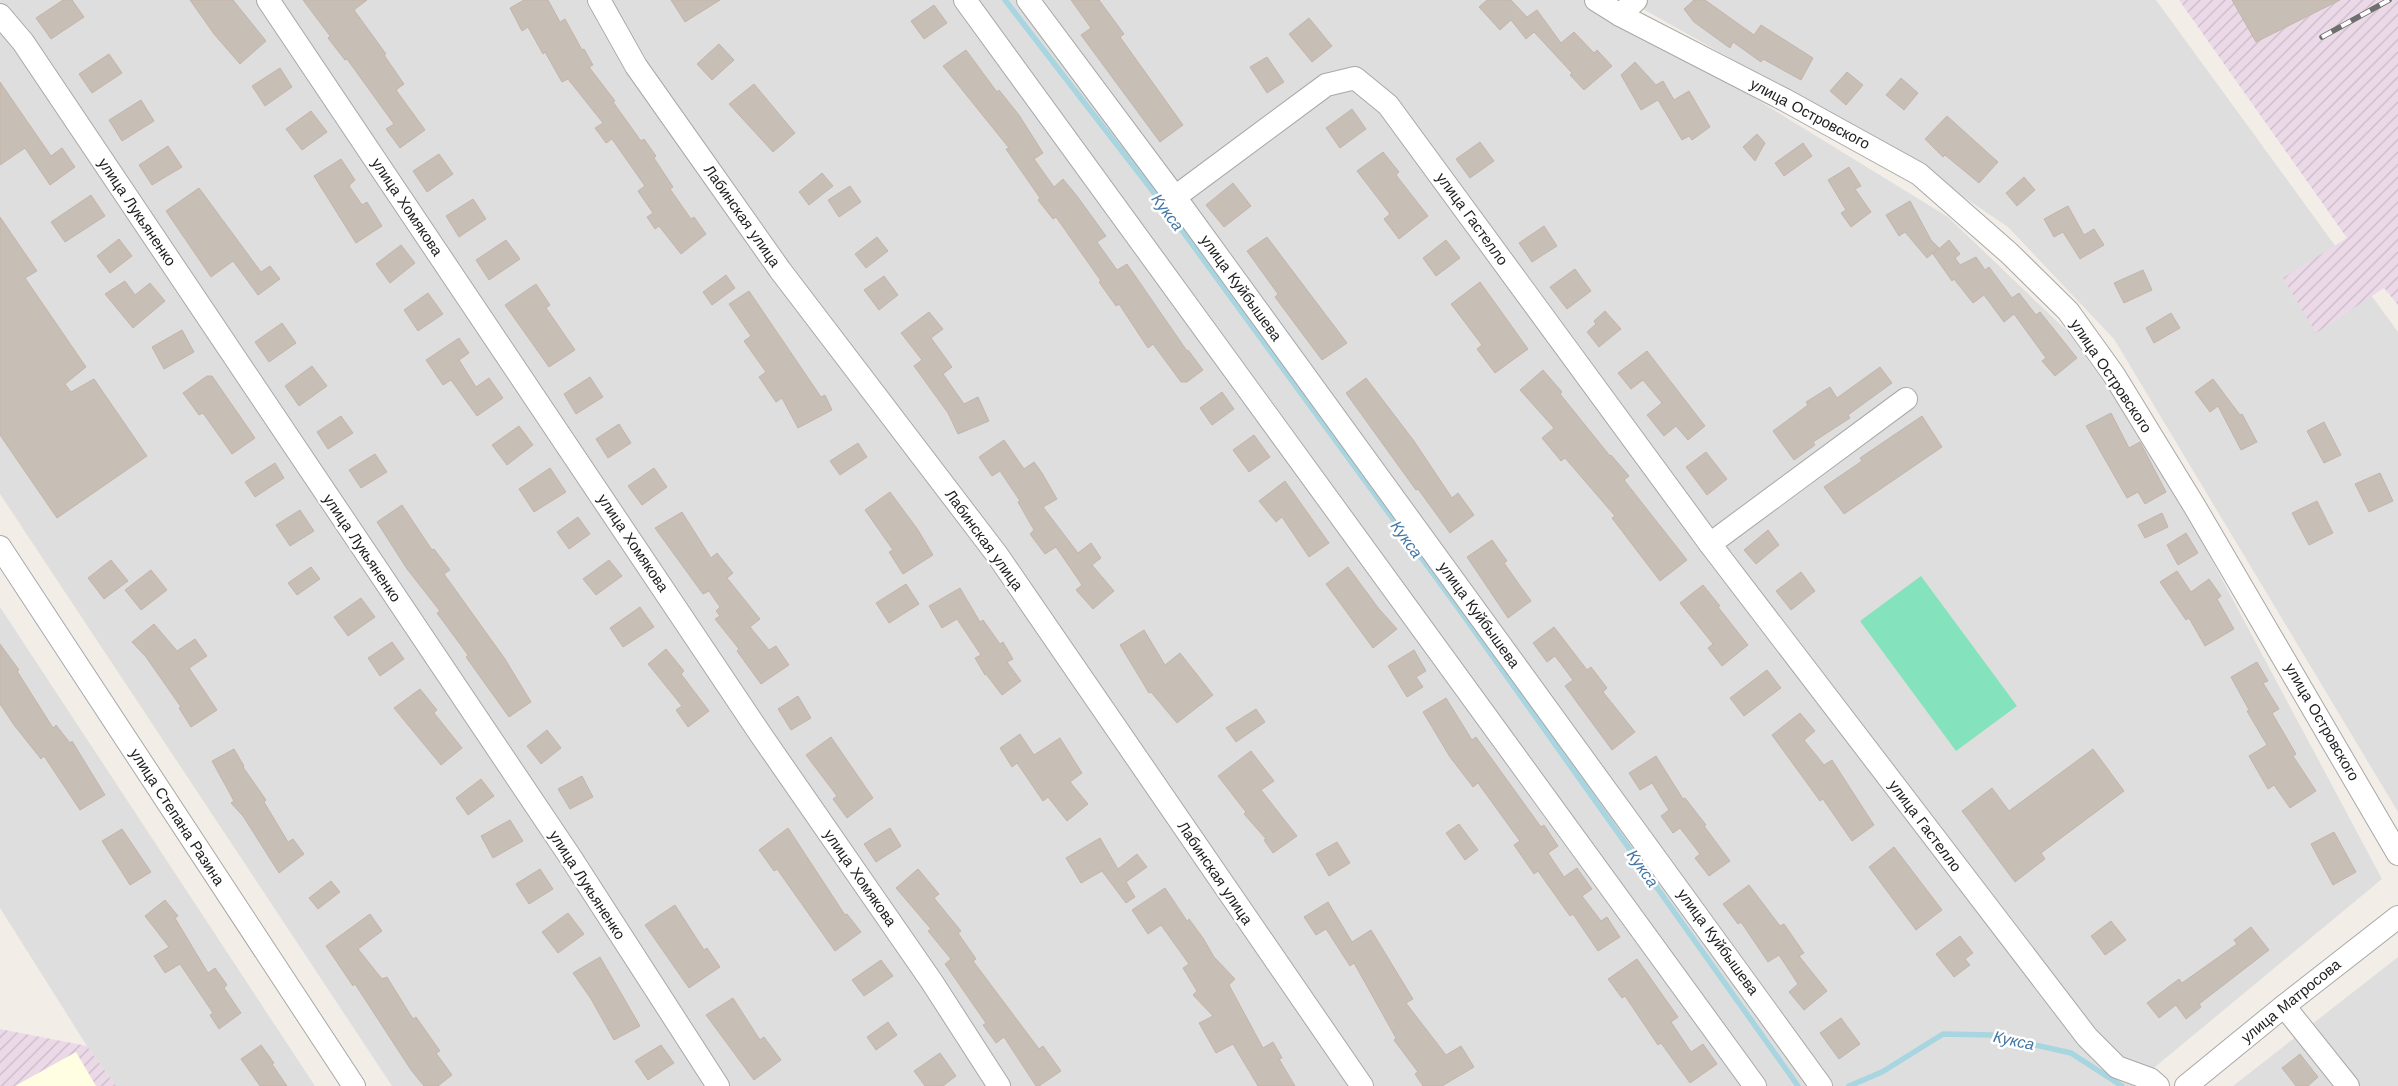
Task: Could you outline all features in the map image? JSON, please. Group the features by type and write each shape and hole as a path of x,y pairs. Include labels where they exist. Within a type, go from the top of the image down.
{"street":[{"name":"улица Хомякова","path":"268,0 761,735 932,982 998,1086"},
{"name":"Лабинская улица","path":"599,0 642,74 780,270 998,556 1362,1086"},
{"path":"966,0 1755,1086"},
{"name":"улица Куйбышева","path":"1028,0 1175,197 1821,1086"},
{"name":"улица Островского","path":"1596,0 1628,7 1785,100 1919,174 2009,253 2068,311 2114,375 2268,629 2398,854"},
{"name":"улица Лукьяненко","path":"0,15 23,42 565,850 718,1086"},
{"name":"улица Гастелло","path":"1175,197 1326,85 1355,78 1388,105 1710,544 2086,1037 2117,1067 2150,1079 2158,1086"},
{"path":"1710,544 1906,399"},
{"name":"улица Степана Разина","path":"0,547 354,1086"},
{"name":"улица Матросова","path":"2186,1086 2398,917"},
{"path":"2284,1006 2348,1086"}],"shaded area":[{"path":"0,0 1595,0 1948,217 2067,331 2153,450 2382,879 2132,1086 392,1086 0,494"},
{"path":"1627,0 2156,0 2398,332 2398,812 2114,339 2008,227 1897,152"},
{"path":"2179,0 2398,0 2398,305 2384,288 2316,333 2283,278 2347,238"},
{"path":"0,607 315,1086 116,1086 87,1046 0,908"},
{"path":"2398,957 2398,1086 2233,1086"},
{"path":"0,1029 87,1046 116,1086 0,1086"},
{"path":"76,1052 96,1086 15,1086"}],"green space":[{"path":"1921,576 2017,706 1956,751 1860,621"}],"building":[{"path":"63,0 72,0 84,17 51,39 36,18"},
{"path":"190,0 233,0 266,41 240,64 214,34"},
{"path":"303,0 367,0 354,10 386,54 384,55 404,84 396,90 425,130 400,148 386,129 394,124 347,59 345,60 328,38 330,36"},
{"path":"524,0 548,0 560,22 565,19 582,50 584,49 593,65 589,67 615,101 613,102 641,141 644,139 656,156 654,158 673,187 670,189 691,219 694,217 706,234 681,254 659,226 655,229 647,217 653,213 638,191 645,186 612,139 606,143 595,128 603,123 568,79 562,82 528,27 522,31 510,8"},
{"path":"671,0 720,0 685,22"},
{"path":"1071,0 1099,0 1124,34 1120,37 1183,125 1160,142 1081,35 1091,28"},
{"path":"1487,0 1511,0 1527,17 1537,10 1561,43 1574,32 1594,53 1597,50 1612,66 1584,90 1570,75 1572,73 1534,32 1526,39 1511,20 1500,30 1479,7"},
{"path":"1694,0 1705,0 1754,35 1761,25 1813,58 1801,80 1763,59 1761,62 1733,42 1730,48 1694,22 1684,9"},
{"path":"2232,0 2340,0 2256,42"},
{"path":"934,5 947,23 924,39 911,21"},
{"path":"1309,18 1332,46 1312,62 1289,34"},
{"path":"719,44 734,60 712,80 697,64"},
{"path":"966,50 997,92 999,90 1019,115 1043,153 1034,159 1054,187 1063,179 1077,196 1106,236 1097,242 1117,270 1127,264 1187,351 1203,370 1187,382 1181,382 1153,344 1148,348 1119,304 1116,306 1099,282 1101,281 1056,217 1053,219 1038,200 1040,198 1006,149 1009,148 943,66"},
{"path":"109,54 122,73 92,93 79,74"},
{"path":"1267,57 1284,82 1267,93 1250,67"},
{"path":"1635,62 1656,85 1663,81 1674,100 1689,91 1710,127 1692,140 1689,136 1682,140 1658,100 1641,110 1621,75"},
{"path":"280,68 292,87 265,106 252,86"},
{"path":"1847,72 1863,85 1846,105 1830,91"},
{"path":"1901,78 1918,93 1904,110 1886,95"},
{"path":"0,82 51,156 62,148 75,167 50,185 25,148 0,165"},
{"path":"754,84 795,133 773,152 729,104"},
{"path":"141,100 154,121 122,141 109,120"},
{"path":"1352,109 1366,129 1340,148 1326,128"},
{"path":"311,111 327,132 302,150 286,129"},
{"path":"1947,116 1998,162 1979,183 1945,155 1943,157 1925,139"},
{"path":"1757,134 1765,143 1755,161 1743,147"},
{"path":"1480,142 1494,161 1470,178 1456,159"},
{"path":"1803,143 1812,156 1784,176 1775,163"},
{"path":"168,146 182,167 152,185 139,165"},
{"path":"1383,152 1399,172 1396,175 1428,216 1399,239 1384,219 1390,214 1357,171"},
{"path":"439,154 453,174 427,192 413,171"},
{"path":"341,159 355,180 349,186 362,205 367,202 382,226 356,243 314,176"},
{"path":"1849,167 1861,186 1855,189 1871,212 1851,227 1841,213 1846,210 1828,180"},
{"path":"822,173 833,186 809,205 799,192"},
{"path":"2024,177 2035,190 2017,206 2006,193"},
{"path":"1233,183 1251,206 1224,227 1206,205"},
{"path":"850,186 861,202 839,217 828,200"},
{"path":"199,188 261,272 270,266 280,279 258,295 233,261 211,277 166,211"},
{"path":"91,195 105,216 65,242 51,222"},
{"path":"473,199 486,219 459,237 446,216"},
{"path":"1910,201 1931,240 1939,248 1927,258 1905,232 1899,236 1886,215"},
{"path":"2068,206 2084,235 2094,229 2104,245 2080,259 2063,232 2054,237 2044,219"},
{"path":"0,217 37,271 25,278 86,367 65,384 71,392 94,379 147,456 57,518 0,435"},
{"path":"1544,226 1557,246 1532,262 1519,243"},
{"path":"877,237 888,251 866,268 855,254"},
{"path":"1267,237 1347,343 1322,360 1275,297 1278,294 1247,251"},
{"path":"119,239 132,256 110,273 97,256"},
{"path":"506,240 520,259 489,280 476,260"},
{"path":"1446,240 1460,258 1436,276 1423,258"},
{"path":"1949,240 1960,254 1955,258 1960,265 1976,257 1985,270 1989,267 2012,298 2019,293 2036,315 2040,312 2077,358 2055,376 2042,361 2046,358 2014,314 2004,322 1984,295 1973,303 1954,279 1952,281 1933,254"},
{"path":"401,245 415,263 390,283 376,264"},
{"path":"1575,269 1591,291 1567,309 1550,287"},
{"path":"2143,270 2152,290 2124,303 2114,283"},
{"path":"726,275 735,288 712,305 703,292"},
{"path":"884,276 898,295 879,310 864,290"},
{"path":"125,281 135,295 150,283 165,301 133,328 105,294"},
{"path":"1480,282 1528,349 1495,373 1477,349 1482,345 1451,304"},
{"path":"536,284 550,305 546,308 575,350 549,367 505,305"},
{"path":"749,291 821,397 825,395 832,410 798,428 782,398 776,402 759,377 766,372 744,341 751,336 729,304"},
{"path":"428,293 443,314 418,331 404,310"},
{"path":"1605,311 1621,329 1599,347 1587,332 1596,324 1594,321"},
{"path":"929,312 943,329 931,338 952,367 943,374 964,404 978,397 989,421 958,434 948,413 914,366 922,360 901,333"},
{"path":"2171,313 2180,328 2154,343 2146,328"},
{"path":"282,323 296,343 269,362 255,342"},
{"path":"182,330 194,352 164,369 152,347"},
{"path":"459,338 469,353 459,360 476,387 489,378 503,398 477,416 451,380 443,385 426,360"},
{"path":"1647,351 1705,426 1688,440 1676,426 1664,436 1647,415 1662,403 1643,380 1631,389 1618,373"},
{"path":"312,366 327,386 299,406 285,386"},
{"path":"1880,367 1892,383 1848,415 1850,418 1813,442 1815,445 1794,460 1773,431 1808,405 1806,402 1830,387 1837,398"},
{"path":"1543,370 1610,456 1629,476 1624,480 1687,560 1660,581 1612,518 1615,516 1565,458 1561,461 1542,438 1554,428 1520,390"},
{"path":"207,376 212,376 255,438 232,454 203,413 199,415 183,393"},
{"path":"590,377 603,397 576,414 564,394"},
{"path":"1366,378 1414,441 1452,498 1458,493 1474,515 1450,533 1418,489 1416,490 1346,393"},
{"path":"2213,379 2240,415 2242,414 2257,442 2241,450 2218,406 2210,412 2195,392"},
{"path":"1222,392 1234,409 1212,425 1200,408"},
{"path":"2111,413 2129,448 2140,442 2166,492 2145,504 2138,492 2127,498 2086,426"},
{"path":"341,416 353,433 328,449 317,432"},
{"path":"1922,416 1942,447 1844,514 1824,487 1862,461 1860,458"},
{"path":"2324,422 2341,455 2324,463 2307,431"},
{"path":"619,424 631,443 608,458 596,439"},
{"path":"519,426 533,445 507,465 492,445"},
{"path":"1254,435 1270,457 1249,472 1233,450"},
{"path":"1004,440 1024,469 1034,462 1042,473 1057,499 1043,507 1078,553 1091,543 1101,558 1092,565 1114,591 1093,609 1076,590 1082,585 1056,547 1045,554 1030,534 1034,530 1018,502 1020,501 1000,471 992,476 979,457"},
{"path":"858,443 867,457 840,475 830,461"},
{"path":"1706,452 1727,479 1707,495 1686,467"},
{"path":"375,454 387,472 361,488 349,470"},
{"path":"275,463 284,478 255,497 245,482"},
{"path":"550,468 566,492 534,512 519,489"},
{"path":"654,468 667,487 642,505 628,486"},
{"path":"2380,473 2393,501 2369,512 2355,484"},
{"path":"1285,481 1329,543 1309,557 1282,517 1276,522 1259,501"},
{"path":"890,492 918,530 933,555 903,574 889,552 893,550 865,510"},
{"path":"2317,501 2333,533 2309,545 2292,513"},
{"path":"402,505 432,550 434,549 450,570 444,574 505,659 531,702 509,717 466,657 468,655 437,613 440,611 407,569 377,522"},
{"path":"300,510 314,531 290,546 276,525"},
{"path":"682,512 711,558 717,553 733,573 727,578 760,619 750,627 769,650 776,646 789,665 761,684 737,651 739,649 715,619 720,616 716,611 720,607 709,591 703,594 655,528"},
{"path":"2162,513 2168,527 2145,538 2138,525"},
{"path":"578,517 590,534 569,549 557,532"},
{"path":"1768,530 1779,545 1756,564 1744,550"},
{"path":"2186,533 2198,553 2178,565 2167,545"},
{"path":"1492,540 1507,561 1504,563 1531,601 1508,618 1467,557"},
{"path":"111,560 128,581 104,599 88,578"},
{"path":"609,560 622,576 596,595 583,579"},
{"path":"311,567 320,579 297,595 288,583"},
{"path":"1348,567 1379,609 1397,629 1373,648 1326,584"},
{"path":"151,570 167,590 141,610 125,590"},
{"path":"2177,571 2191,592 2209,579 2221,596 2217,599 2234,629 2205,646 2189,618 2186,620 2160,582"},
{"path":"1801,572 1815,591 1791,610 1776,591"},
{"path":"906,584 919,604 889,623 876,603"},
{"path":"1703,585 1748,645 1722,666 1708,648 1713,644 1680,603"},
{"path":"960,588 980,622 983,620 1000,644 1003,642 1013,659 1007,662 1021,681 1002,695 985,675 975,658 981,655 957,619 942,628 929,606"},
{"path":"361,598 375,617 348,636 334,617"},
{"path":"640,607 654,627 623,647 610,628"},
{"path":"154,624 177,651 195,639 207,656 189,668 217,710 191,727 179,708 181,707 146,657 132,642"},
{"path":"1554,627 1587,670 1591,667 1607,688 1603,692 1635,732 1612,750 1565,686 1573,680 1555,656 1547,662 1533,643"},
{"path":"1144,630 1165,665 1180,653 1213,695 1177,723 1151,692 1149,693 1120,645"},
{"path":"392,642 404,659 380,676 368,658"},
{"path":"0,644 19,670 17,671 53,728 56,725 70,743 72,741 105,795 80,810 44,756 41,759 0,704"},
{"path":"666,649 684,671 681,674 709,711 688,727 676,710 682,706 648,664"},
{"path":"1414,650 1426,671 1416,677 1423,687 1407,697 1388,666"},
{"path":"2257,662 2268,681 2263,683 2279,709 2272,713 2296,754 2293,756 2316,791 2290,808 2274,785 2268,789 2249,756 2267,745 2247,711 2249,710 2231,677"},
{"path":"1767,670 1781,688 1744,716 1730,698"},
{"path":"420,689 437,710 434,713 462,748 441,765 394,708"},
{"path":"798,696 811,718 791,730 778,709"},
{"path":"1446,698 1472,740 1476,737 1541,827 1544,825 1558,846 1548,853 1564,877 1577,868 1592,889 1582,896 1601,921 1607,917 1620,937 1598,951 1573,914 1570,916 1538,871 1534,874 1514,845 1520,841 1478,783 1473,787 1450,757 1423,712"},
{"path":"1256,709 1265,722 1236,742 1226,728"},
{"path":"1800,713 1815,731 1804,740 1824,765 1832,760 1874,825 1852,841 1823,799 1820,801 1772,735"},
{"path":"547,730 561,748 541,764 527,746"},
{"path":"1020,734 1034,755 1060,738 1082,773 1070,782 1088,804 1067,821 1048,797 1043,801 1017,763 1012,767 1000,748"},
{"path":"831,737 873,798 847,818 833,799 837,796 806,755"},
{"path":"234,749 243,767 266,800 264,802 288,842 293,839 304,854 279,873 243,816 231,803 234,801 212,761"},
{"path":"2093,749 2124,791 2041,853 2045,859 2015,882 1962,811 1992,788 2009,811"},
{"path":"1251,751 1274,781 1261,790 1297,836 1273,853 1264,840 1266,839 1244,814 1246,812 1218,776"},
{"path":"1656,756 1683,799 1685,798 1706,825 1704,826 1730,861 1709,876 1695,858 1700,854 1680,828 1673,833 1661,816 1669,810 1652,783 1640,790 1629,773"},
{"path":"582,776 593,797 570,809 558,789"},
{"path":"481,779 494,796 468,815 456,798"},
{"path":"510,820 523,841 493,858 481,836"},
{"path":"1459,824 1478,850 1465,860 1446,833"},
{"path":"788,828 845,915 847,914 861,932 835,951 777,869 774,871 759,850"},
{"path":"890,828 901,846 876,862 864,844"},
{"path":"122,829 151,872 130,885 102,841"},
{"path":"2334,832 2356,872 2333,885 2311,844"},
{"path":"1100,838 1118,869 1137,854 1147,867 1126,882 1135,897 1126,903 1102,871 1081,883 1066,858"},
{"path":"1337,842 1350,863 1329,876 1316,854"},
{"path":"1894,847 1942,910 1916,930 1869,867"},
{"path":"540,869 553,889 529,904 516,884"},
{"path":"918,869 939,894 934,898 961,931 958,933 976,959 973,961 1039,1049 1043,1046 1061,1071 1039,1086 1036,1086 1004,1037 996,1043 983,1025 986,1023 945,964 951,959 928,931 931,929 896,888"},
{"path":"331,881 340,892 318,909 309,898"},
{"path":"1749,885 1780,926 1784,924 1804,953 1799,956 1827,991 1804,1010 1789,992 1798,984 1779,955 1768,962 1741,922 1738,924 1723,904"},
{"path":"1165,888 1187,921 1189,919 1203,938 1214,957 1235,979 1229,985 1263,1048 1273,1042 1282,1058 1279,1059 1295,1086 1258,1086 1233,1044 1216,1053 1199,1023 1213,1016 1193,995 1197,991 1183,968 1189,964 1161,925 1148,934 1132,910"},
{"path":"165,900 178,916 175,918 208,973 215,968 227,985 224,988 241,1013 219,1029 210,1015 213,1013 180,964 165,973 154,956 169,947 145,916"},
{"path":"1328,902 1352,942 1371,930 1413,999 1406,1003 1446,1055 1461,1046 1474,1067 1442,1086 1423,1086 1415,1074 1418,1072 1394,1040 1396,1038 1354,963 1350,966 1326,929 1316,935 1304,917"},
{"path":"675,905 704,950 707,948 720,967 689,988 645,925"},
{"path":"568,913 584,934 558,953 542,932"},
{"path":"370,914 382,931 358,949 382,979 387,977 413,1019 416,1017 440,1051 436,1053 452,1075 438,1086 424,1086 411,1070 355,984 353,986 326,946"},
{"path":"2111,921 2126,940 2105,955 2091,936"},
{"path":"2251,927 2269,950 2199,1004 2201,1007 2186,1019 2176,1005 2159,1018 2147,1003 2179,979 2182,983 2237,944 2234,940"},
{"path":"1960,936 1973,953 1965,959 1970,965 1954,977 1936,954"},
{"path":"600,957 640,1026 614,1040 591,999 573,973"},
{"path":"1637,959 1678,1017 1671,1022 1691,1052 1703,1044 1717,1064 1690,1083 1661,1043 1658,1045 1625,996 1622,998 1608,979"},
{"path":"881,960 893,976 864,996 852,980"},
{"path":"733,998 760,1040 764,1037 781,1060 754,1080 706,1015"},
{"path":"1841,1018 1860,1044 1839,1059 1820,1033"},
{"path":"888,1022 897,1035 876,1050 867,1037"},
{"path":"261,1045 287,1086 260,1086 241,1059"},
{"path":"661,1045 674,1063 648,1080 635,1061"},
{"path":"940,1053 956,1076 943,1086 925,1086 914,1071"},
{"path":"2300,1054 2318,1077 2308,1086 2296,1086 2282,1068"}],"waterway":[{"name":"Кукса","path":"1005,0 1162,203 1461,612 1798,1086"},
{"name":"Кукса","path":"1849,1086 1882,1072 1943,1034 1991,1035 2071,1053 2122,1086"}],"railway":[{"path":"2322,37 2389,0"}]}
